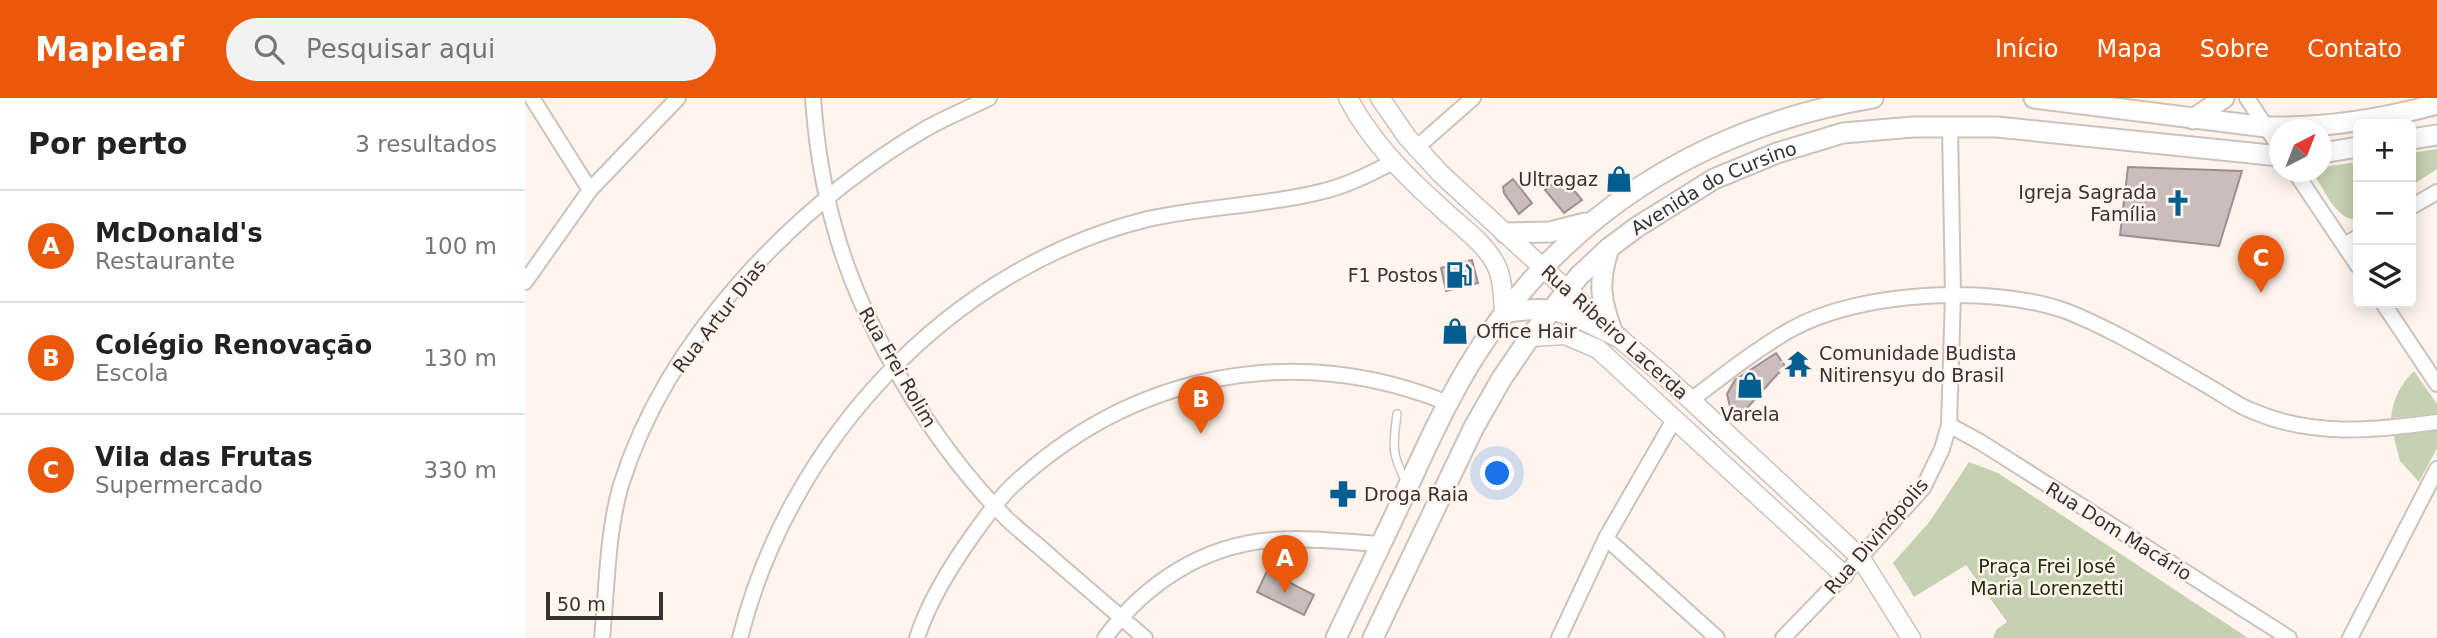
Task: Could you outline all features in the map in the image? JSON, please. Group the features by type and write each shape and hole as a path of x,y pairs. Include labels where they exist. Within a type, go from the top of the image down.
{"main road":[{"name":"Avenida do Cursino","path":"1336,638 1448,403 1504,313 1542,266 1590,222 1618,201 1703,149 1771,122 1824,106 1873,98"},
{"path":"2034,98 2266,127 2357,123 2437,104"},
{"path":"2193,119 2224,98"},
{"name":"Avenida do Cursino","path":"1373,638 1474,428 1502,378 1530,337 1579,276 1609,248 1637,227 1714,179 1777,153 1843,133 1913,127 1997,127 2269,155"},
{"path":"2416,138 2437,135"},
{"path":"2332,151 2353,148"},
{"path":"1505,233 1550,232 1590,222"},
{"path":"1609,248 1600,287 1603,306 1615,334"},
{"path":"1504,313 1522,309 1552,309 1615,334"}],"street":[{"path":"533,98 590,190"},
{"path":"525,282 590,190 678,98"},
{"name":"Rua Frei Rolim","path":"813,98 815,129 834,228 846,265 863,305 924,418 1009,520 1145,638"},
{"name":"Rua Artur Dias","path":"602,638 614,519 624,476 649,413 702,331 764,256 855,176 928,128 989,98"},
{"path":"1348,98 1371,136 1393,162 1495,262 1501,280 1504,313"},
{"name":"Rua Ribeiro Lacerda","path":"1380,98 1416,148 1441,174 1860,557 1911,638"},
{"path":"1416,148 1472,98"},
{"path":"2247,98 2269,132"},
{"name":"Rua Divinópolis","path":"1783,638 1923,488 1942,449 1948,425 1953,295 1950,127"},
{"path":"740,638 770,552 801,488 850,416 895,365 933,331 984,293 1031,265 1076,245 1146,220 1323,192 1354,182 1393,162"},
{"path":"2302,182 2353,258"},
{"path":"2416,204 2437,192"},
{"path":"2344,245 2353,240"},
{"path":"1691,400 1790,330 1811,320 1835,311 1893,297 1953,295 2016,299 2063,310 2112,332 2250,410 2293,423 2341,431 2437,422"},
{"path":"2386,308 2437,384"},
{"name":"Rua Ribeiro Lacerda","path":"1530,337 1565,335 1598,349 1844,575"},
{"path":"917,638 945,578 1010,487 1100,420 1146,399 1223,376 1290,371 1331,373 1416,390 1448,403"},
{"path":"1559,638 1606,538 1675,418"},
{"name":"Rua Dom Macário","path":"1948,425 1982,443 2289,638"},
{"path":"2350,638 2437,469"},
{"path":"1606,538 1717,638"},
{"path":"1105,638 1144,594 1172,574 1197,560 1237,545 1272,540 1381,544"}],"lane":[{"path":"1397,414 1392,446 1408,486"}],"green space":[{"path":"2437,149 2437,169 2416,183 2416,182 2416,152"},
{"path":"2353,163 2353,219 2338,211 2319,182 2332,182 2332,166"},
{"path":"2414,371 2437,404 2437,414 2391,418 2398,393"},
{"path":"2437,427 2437,448 2419,482 2400,461 2393,433"},
{"name":"Praça Frei José Maria Lorenzetti","path":"1969,462 1998,473 2248,638 1993,638 1996,630 2007,622 1966,565 1914,597 1893,563 1930,521"}],"building":[{"name":"Igreja Sagrada Família","path":"2128,167 2242,171 2219,246 2120,235"},
{"path":"1562,176 1582,200 1564,213 1545,190"},
{"path":"1513,179 1532,203 1519,214 1504,193 1503,187"},
{"name":"F1 Postos","path":"1472,260 1478,283 1446,291 1441,268"},
{"name":"Varela","path":"1776,353 1785,366 1738,418 1731,411 1727,394 1735,380"},
{"path":"1267,571 1314,595 1304,615 1257,592"}],"place":[{"name":"Ultragaz","path":"1619,179"},
{"name":"Igreja Sagrada Família","path":"2178,203"},
{"name":"F1 Postos","path":"1459,275"},
{"name":"Vila das Frutas","path":"2261,293"},
{"name":"Office Hair","path":"1455,331"},
{"name":"Comunidade Budista Nitirensyu do Brasil","path":"1798,364"},
{"name":"Varela","path":"1750,385"},
{"name":"Colégio Renovação","path":"1201,434"},
{"name":"Droga Raia","path":"1343,494"},
{"name":"McDonald's","path":"1285,593"}]}
